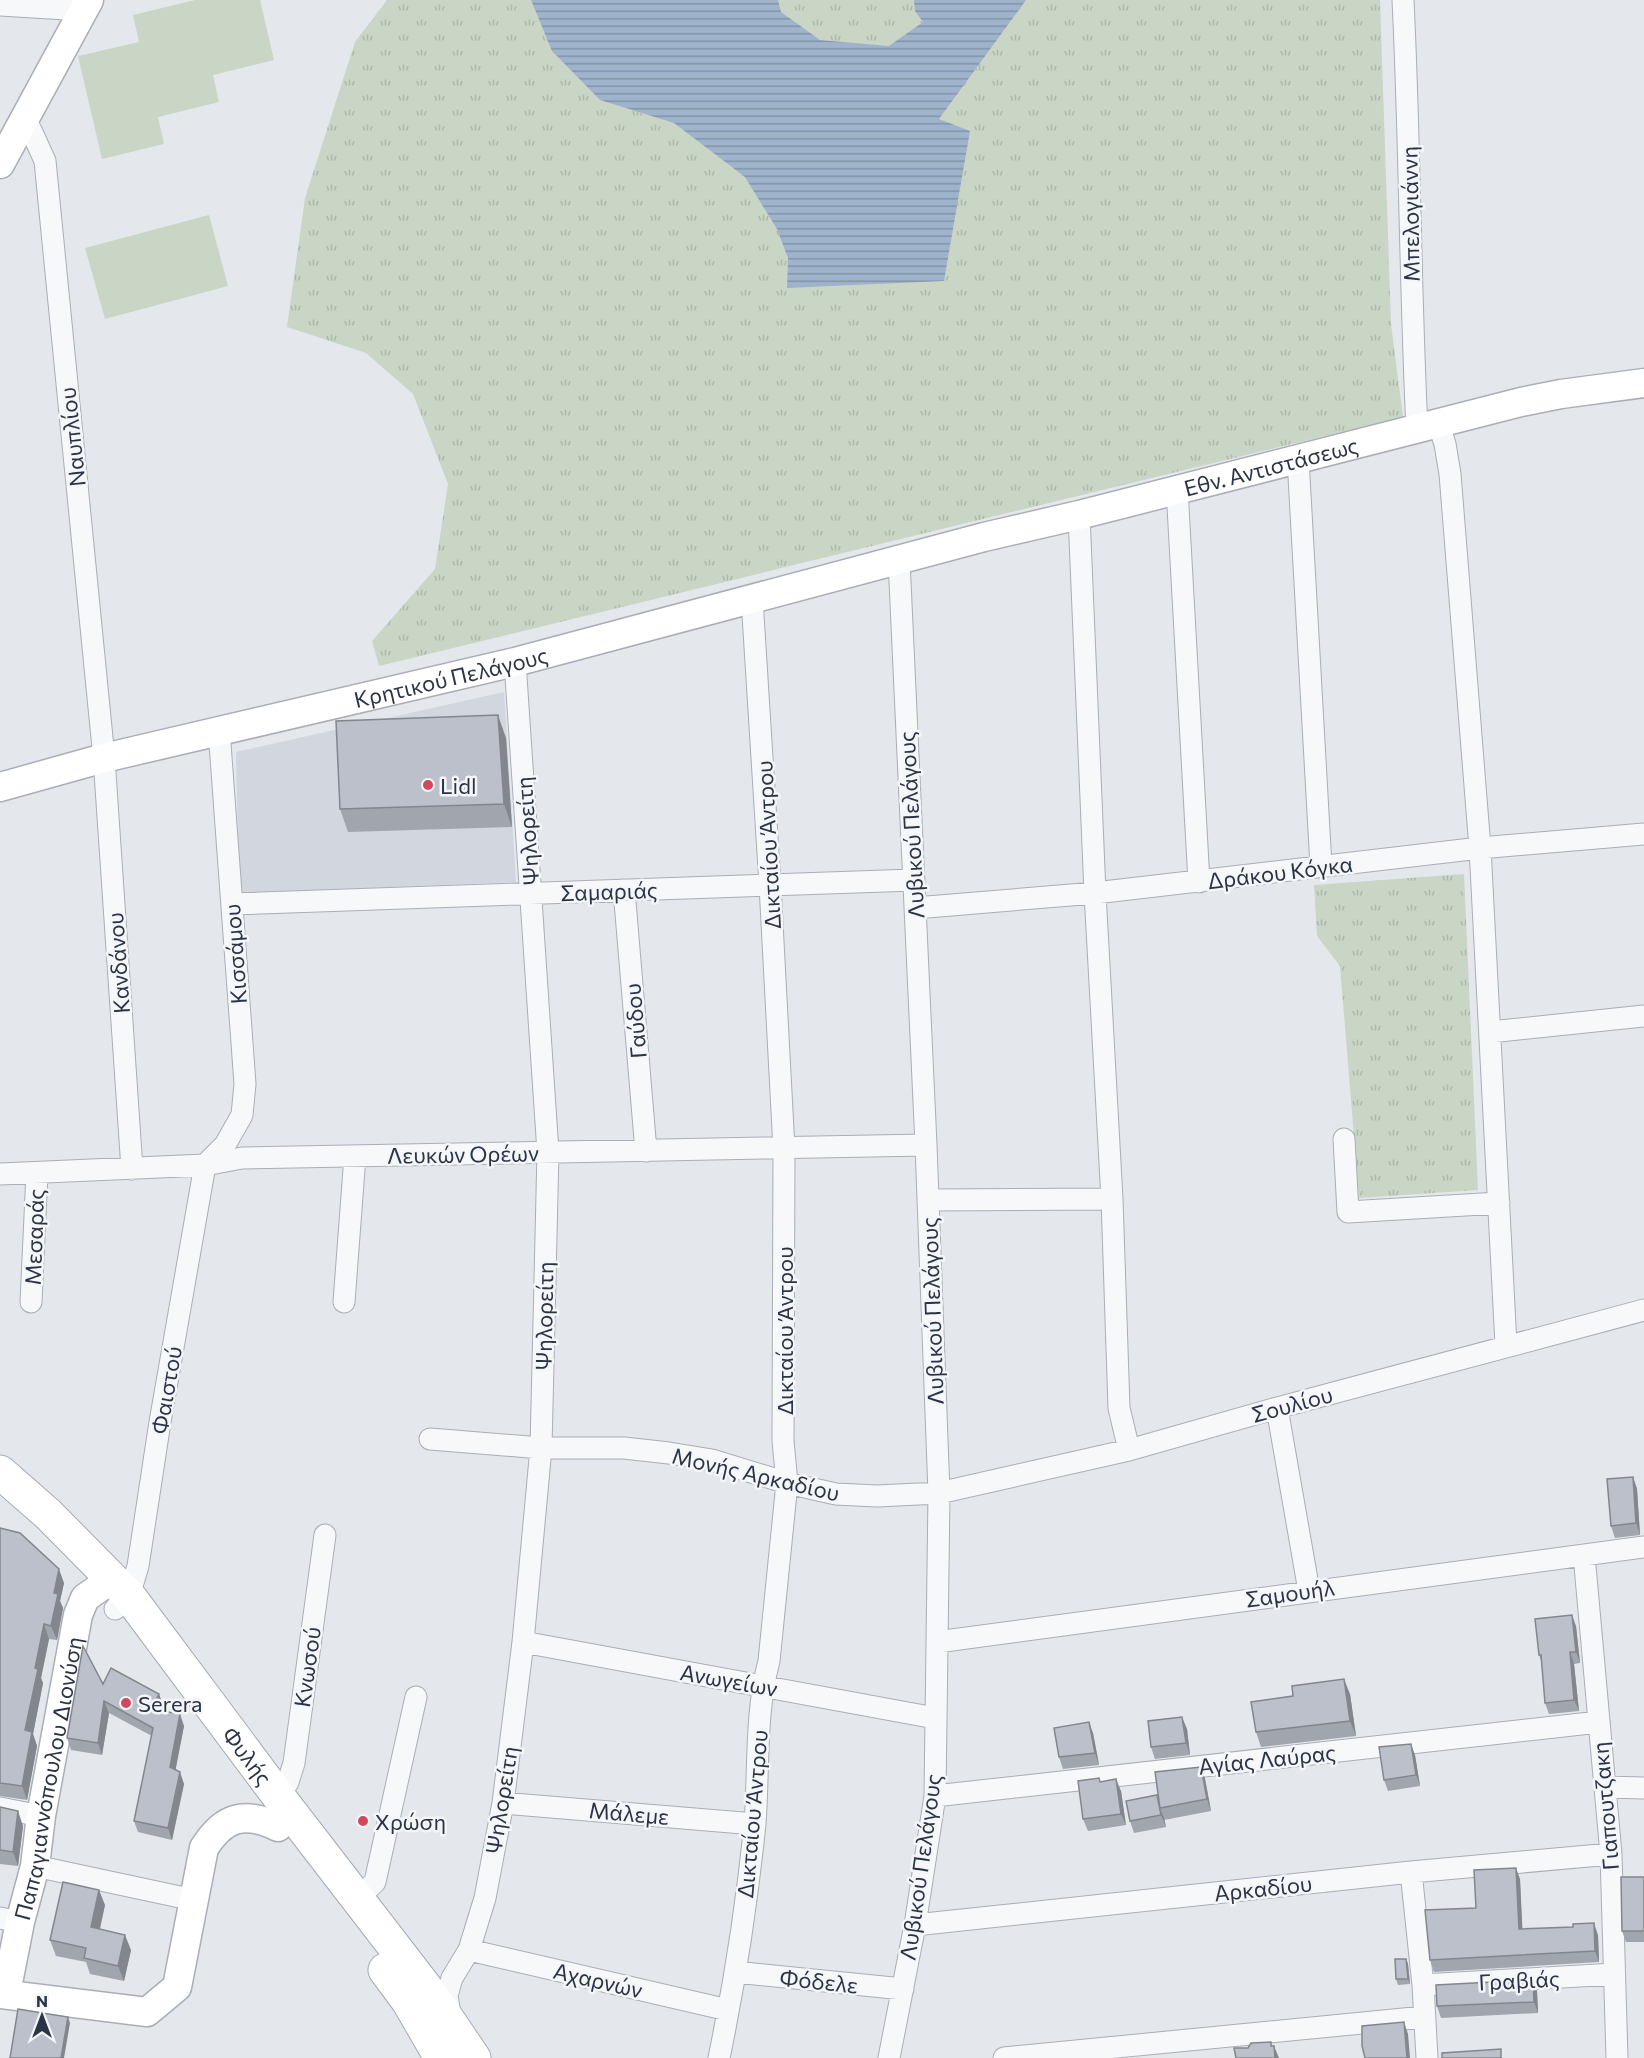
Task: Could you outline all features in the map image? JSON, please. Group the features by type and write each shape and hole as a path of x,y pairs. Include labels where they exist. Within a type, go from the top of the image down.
{"main road":[{"name":"Φυλής","path":"0,1472 49,1515 113,1593 158,1665 279,1812 357,1899 430,1993 457,2049"},
{"name":"Φυλής","path":"0,1489 113,1593"},
{"name":"Φυλής","path":"279,1812 342,1910 408,2001 457,2049"}],"street":[{"name":"Μπελογιάννη","path":"1403,0 1409,138 1411,304 1428,426 1444,444 1450,474 1480,848 1506,1345"},
{"path":"0,5 86,5 0,164"},
{"name":"Ναυπλίου","path":"21,125 31,130 45,161 104,758"},
{"name":"Εθν. Αντιστάσεως","path":"899,560 1521,402 1644,383"},
{"path":"1298,459 1321,866"},
{"path":"1177,489 1199,882"},
{"path":"1079,515 1095,893 1112,1198 1119,1408 1130,1450"},
{"name":"Κρητικού Πελάγους","path":"0,787 104,758 219,730 515,662 899,560"},
{"name":"Λυβικού Πελάγους","path":"889,2058 915,1925 934,1796 939,1493 926,1145 899,560"},
{"name":"Δικταίου Άντρου","path":"719,2058 735,1972 754,1824 762,1685 769,1661 787,1483 783,1441 784,1149 752,599"},
{"name":"Ψηλορείτη","path":"457,2049 447,1996 452,1978 465,1956 485,1898 503,1803 523,1642 541,1449 548,1152 515,662"},
{"name":"Κισσάμου","path":"206,1166 225,1145 242,1114 244,1084 219,730"},
{"name":"Κανδάνου","path":"104,758 132,1169"},
{"name":"Δράκου Κόγκα","path":"915,908 1095,893 1480,848 1644,834"},
{"name":"Σαμαριάς","path":"232,904 914,880"},
{"name":"Γαύδου","path":"624,890 646,1151"},
{"path":"1490,1032 1644,1016"},
{"path":"1344,1139 1348,1212 1499,1203"},
{"name":"Λευκών Ορέων","path":"0,1174 206,1166 242,1158 926,1145"},
{"path":"344,1302 355,1156"},
{"name":"Φαιστού","path":"113,1593 138,1566 162,1411 206,1166"},
{"name":"Μεσαράς","path":"31,1302 37,1173"},
{"path":"928,1200 1112,1198"},
{"name":"Σουλίου","path":"939,1493 1130,1450 1506,1345 1644,1310"},
{"path":"1277,1408 1310,1591"},
{"name":"Μονής Αρκαδίου","path":"429,1439 541,1449 624,1449 680,1455 712,1460 787,1483 836,1494 877,1496 939,1493"},
{"name":"Κνωσού","path":"279,1812 294,1763 325,1535"},
{"name":"Σαμουήλ","path":"937,1642 1644,1547"},
{"name":"Γιαπουτζακη","path":"1584,1555 1611,1854 1617,2058"},
{"name":"Παπαγιαννόπουλου Διονύση","path":"3,1993 10,1920 35,1866 41,1816 78,1615 85,1598 113,1593"},
{"name":"Ανωγείων","path":"523,1642 935,1718"},
{"path":"357,1899 375,1882 416,1697"},
{"name":"Αγίας Λαύρας","path":"934,1796 1599,1722"},
{"path":"1605,1787 1644,1788"},
{"name":"Μάλεμε","path":"503,1803 754,1824"},
{"path":"0,1809 41,1816"},
{"path":"3,1993 147,2012 177,1987 204,1848 217,1830 231,1821 245,1818 261,1819 279,1812"},
{"name":"Αρκαδίου","path":"915,1925 1411,1872 1611,1854"},
{"path":"35,1866 194,1900"},
{"path":"1411,1872 1423,1985 1427,2058"},
{"path":"400,1954 413,1965 429,1970 445,1970 465,1956"},
{"name":"Αχαρνών","path":"465,1956 728,2010"},
{"name":"Φόδελε","path":"735,1972 903,1989"},
{"name":"Γραβιάς","path":"1423,1985 1614,1974"},
{"path":"1004,2058 1424,2017"}],"shaded area":[{"path":"504,692 516,882 239,893 236,752"}],"green space":[{"path":"195,0 260,0 274,60 213,75 219,102 158,117 164,144 102,159 78,56 139,42 133,15"},
{"path":"387,0 1380,0 1391,324 1403,417 379,666 372,641 435,569 448,484 413,394 366,353 287,327 305,198 355,42"},
{"path":"209,215 228,286 105,319 85,248"},
{"path":"1464,874 1478,1190 1359,1198 1340,966 1317,936 1314,885"}],"water":[{"path":"531,0 778,0 781,12 820,40 889,46 923,22 915,11 914,0 1026,0 939,119 970,131 944,281 787,288 788,258 777,229 745,177 674,123 600,100 552,51"}],"building":[{"name":"Lidl","path":"498,715 504,804 340,809 336,721"},
{"path":"1633,1477 1636,1523 1611,1526 1607,1479"},
{"path":"0,1528 20,1533 59,1569 54,1593 58,1594 51,1626 44,1624 35,1668 38,1669 25,1730 32,1732 22,1786 0,1783"},
{"path":"1572,1615 1576,1652 1570,1652 1574,1700 1545,1703 1535,1619"},
{"path":"83,1646 103,1684 111,1668 159,1694 151,1709 180,1714 170,1767 180,1772 168,1828 134,1821 153,1728 104,1701 98,1743 67,1738"},
{"path":"1344,1679 1350,1721 1256,1732 1251,1702 1293,1696 1292,1686"},
{"path":"1182,1717 1186,1743 1151,1747 1148,1721"},
{"path":"1089,1722 1095,1753 1059,1757 1054,1728"},
{"path":"1411,1744 1416,1775 1384,1780 1379,1747"},
{"path":"1201,1767 1207,1799 1160,1808 1155,1772"},
{"path":"1099,1778 1100,1782 1116,1779 1121,1814 1083,1819 1078,1781"},
{"path":"1157,1795 1161,1815 1130,1821 1126,1801"},
{"path":"0,1807 18,1811 13,1852 0,1850"},
{"path":"1516,1868 1519,1929 1573,1927 1573,1924 1594,1923 1595,1951 1430,1960 1425,1910 1476,1908 1474,1870"},
{"path":"1621,1877 1644,1877 1644,1931 1622,1931"},
{"path":"63,1882 99,1890 91,1927 125,1935 118,1966 84,1958 86,1948 50,1940"},
{"path":"1395,1959 1406,1959 1408,1979 1396,1979"},
{"path":"1533,1980 1534,2002 1437,2006 1436,1985"},
{"path":"18,2009 68,2017 61,2058 10,2058"},
{"path":"1404,2022 1407,2058 1365,2058 1362,2046 1362,2026"},
{"path":"1271,2042 1271,2046 1274,2046 1275,2058 1236,2058 1234,2048 1248,2048 1251,2043"},
{"path":"1501,2049 1501,2058 1442,2058 1442,2053"}],"place":[{"name":"Lidl","path":"428,785"},
{"name":"Serera","path":"126,1703"},
{"name":"Χρώση","path":"363,1821"}]}
